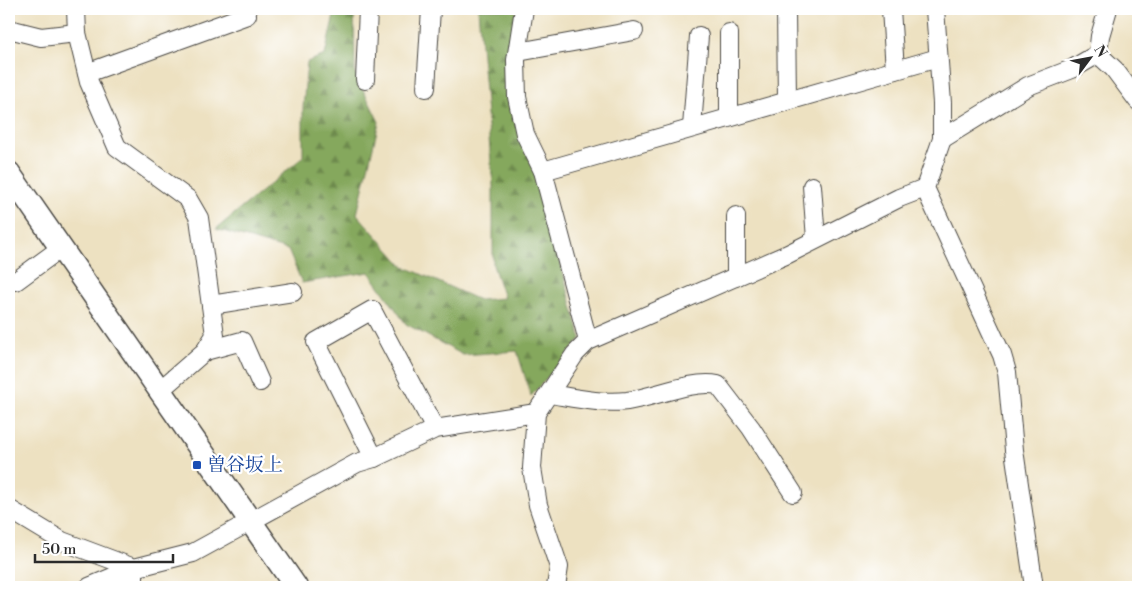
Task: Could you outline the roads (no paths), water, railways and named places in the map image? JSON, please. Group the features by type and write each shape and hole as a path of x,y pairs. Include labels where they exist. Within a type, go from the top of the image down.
{"main road":[{"path":"9,173 296,587"}],"street":[{"path":"76,9 77,33 87,73 104,119 117,146 188,198 199,218 215,335 205,351 159,391"},
{"path":"87,73 247,15 245,9"},
{"path":"366,80 368,9"},
{"path":"426,88 431,9"},
{"path":"524,9 518,52 517,97 525,134 543,171 588,341"},
{"path":"786,9 787,100"},
{"path":"891,9 895,70"},
{"path":"935,9 942,139 925,188 1002,355 1007,372 1016,468 1034,587"},
{"path":"1098,54 1100,36 1108,9"},
{"path":"9,29 42,37 77,33"},
{"path":"518,52 634,31"},
{"path":"728,33 729,116"},
{"path":"692,127 699,36"},
{"path":"942,139 1028,86 1072,69 1098,54"},
{"path":"1098,54 1114,69 1138,101"},
{"path":"543,171 729,116 938,58"},
{"path":"812,186 816,239"},
{"path":"556,587 559,567 538,505 532,468 536,413 575,354 588,341 736,276 899,198 925,188"},
{"path":"736,216 736,276"},
{"path":"16,281 61,248"},
{"path":"211,305 293,292"},
{"path":"374,458 316,342 372,310 434,429"},
{"path":"205,351 242,341 260,382"},
{"path":"550,394 593,401 626,401 666,393 704,382 718,384 751,428 793,493"},
{"path":"89,587 134,568 193,553 357,464 374,458 434,429 536,413"},
{"path":"9,509 62,542 134,568"},
{"path":"134,568 134,587"}],"place":[{"name":"曽谷坂上","path":"197,465"}]}
